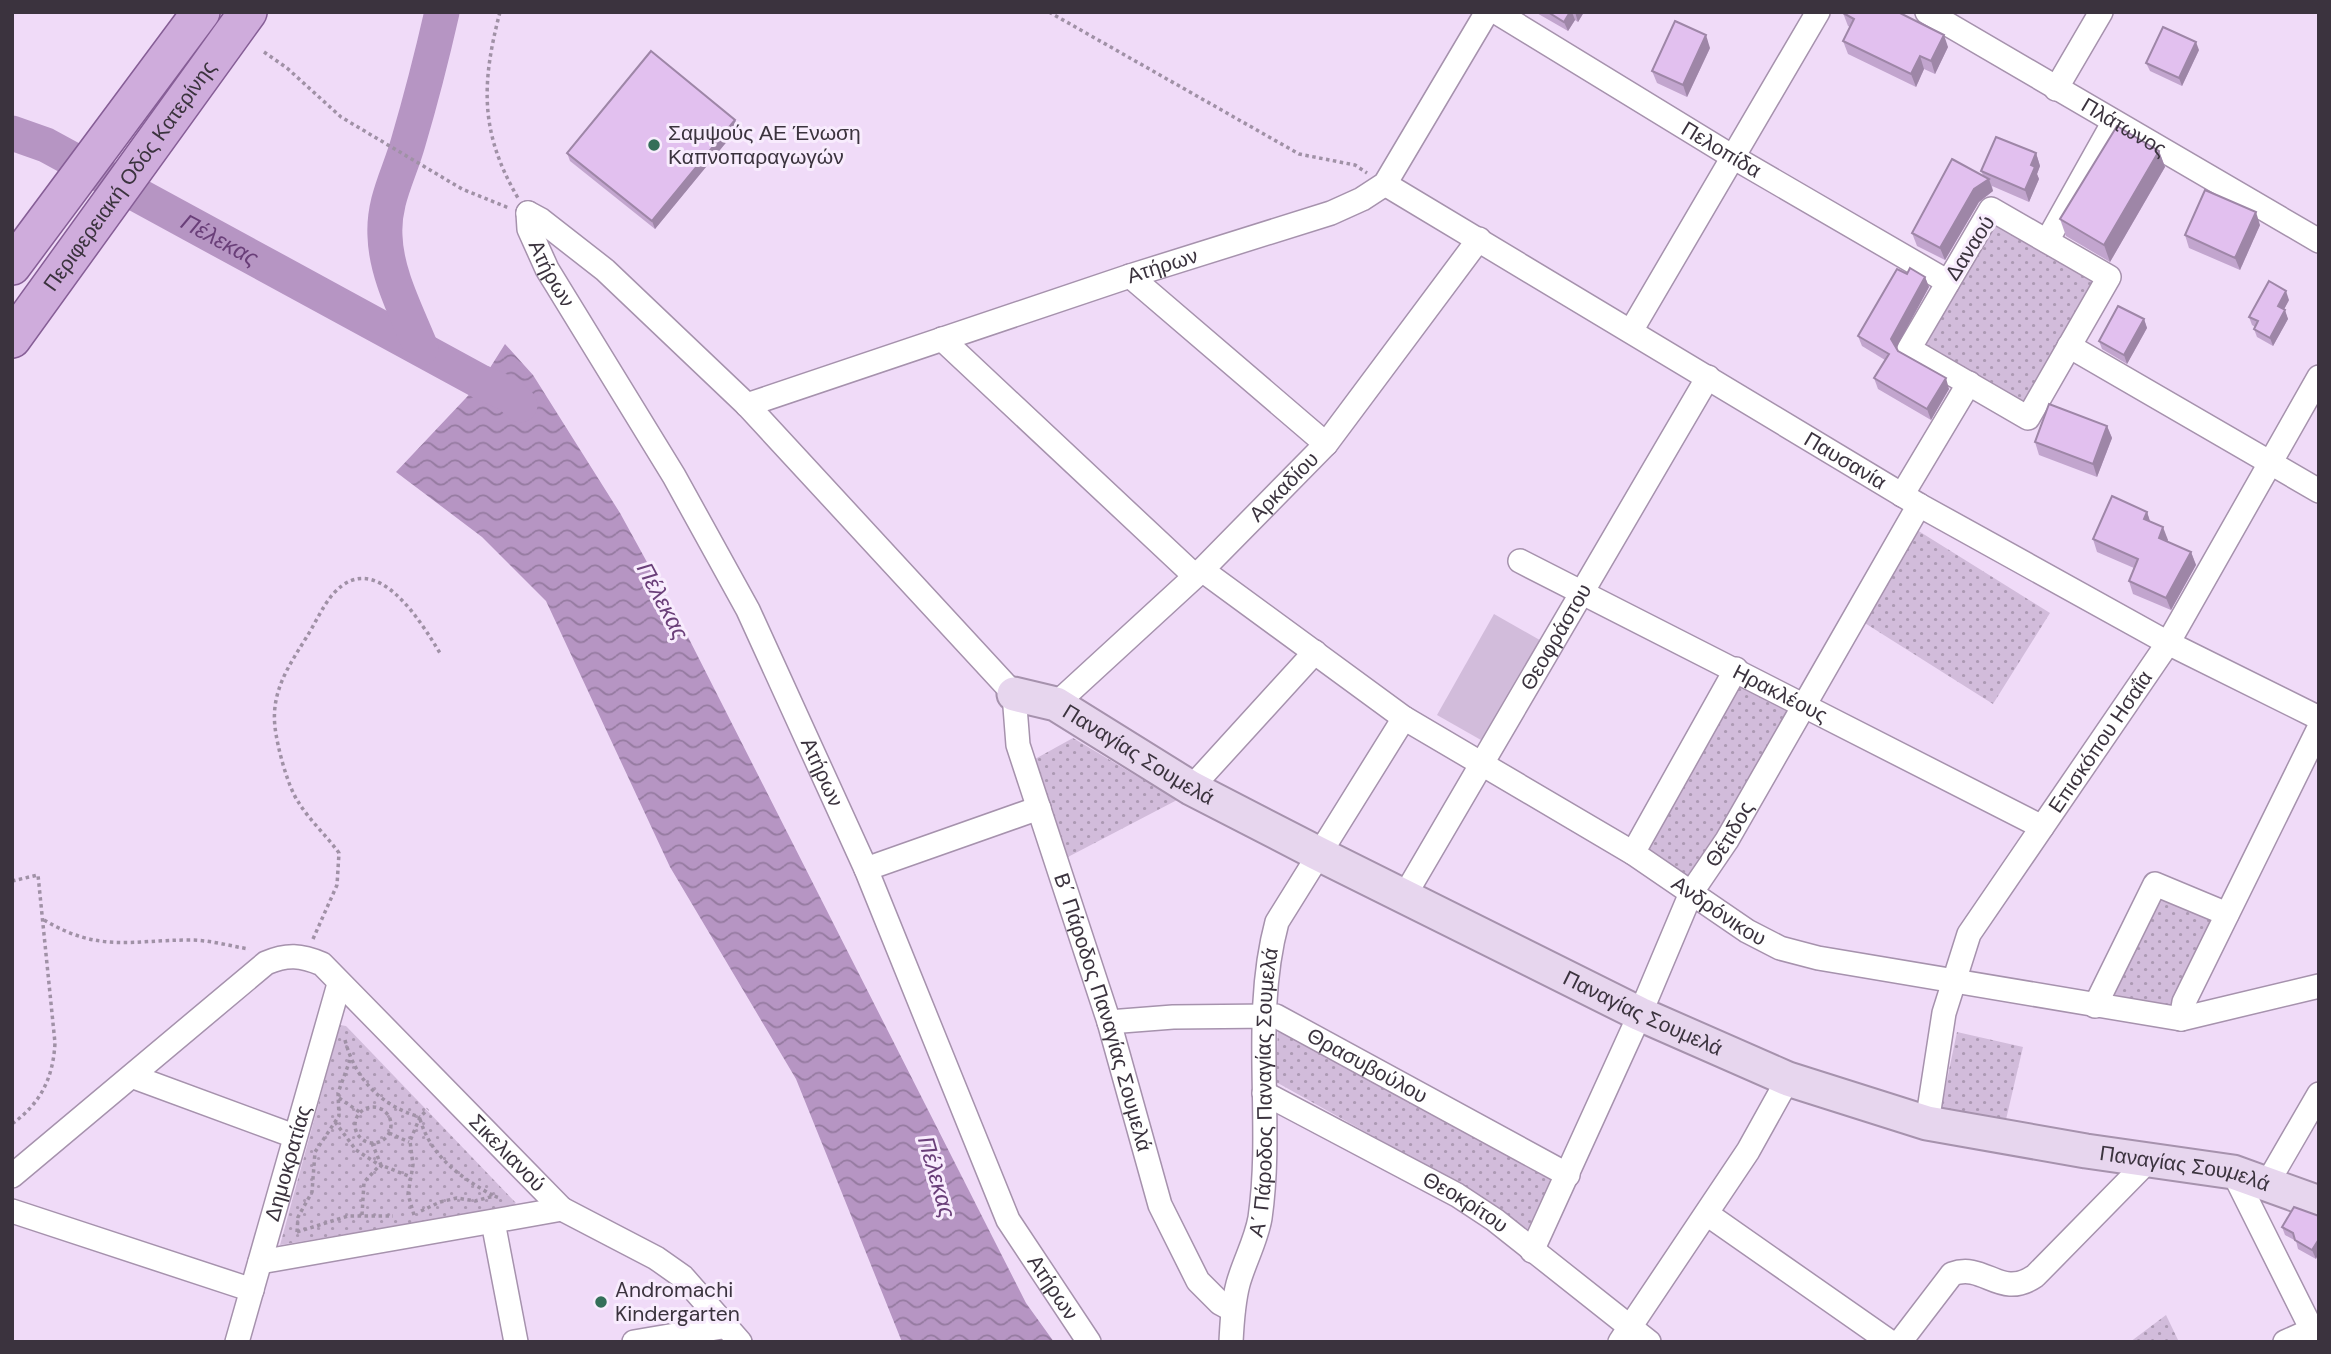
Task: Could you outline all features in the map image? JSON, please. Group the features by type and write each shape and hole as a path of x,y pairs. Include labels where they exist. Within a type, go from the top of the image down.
{"main road":[{"name":"Περιφερειακή Οδός Κατερίνης","path":"13,338 248,12"},
{"name":"Περιφερειακή Οδός Κατερίνης","path":"12,267 197,19"}],"street":[{"name":"Ατήρων","path":"747,405 1130,276 1331,214 1362,200 1385,184 1487,12"},
{"name":"Πελοπίδα","path":"1496,12 1733,157 1948,282"},
{"path":"1631,331 1818,12"},
{"name":"Πλάτωνος","path":"1927,12 2319,241"},
{"path":"2056,89 2101,12"},
{"path":"2047,242 2113,122"},
{"name":"Παυσανία","path":"1385,184 1911,500 2168,643 2319,718"},
{"name":"Δαναού","path":"1991,209 2047,242 2109,277 2028,418 1909,349 1991,209"},
{"path":"528,214 541,220 605,270 747,405 1014,694"},
{"name":"Ατήρων","path":"528,214 533,239 547,269 661,455 742,598 866,869 1008,1220 1089,1342"},
{"name":"Αρκαδίου","path":"1056,704 1198,573 1326,444 1479,239"},
{"path":"1130,276 1326,444"},
{"name":"Ανδρόνικου","path":"942,339 1198,573 1315,652 1404,718 1633,853 1747,931 1780,948 1818,958 2181,1019 2319,986"},
{"path":"2069,346 2319,491"},
{"name":"Θεοφράστου","path":"1405,895 1708,377"},
{"name":"Επισκόπου Ησαΐα","path":"1927,1123 1944,1013 1952,980 1969,934 2168,643 2319,377"},
{"name":"Θέτιδος","path":"1532,1251 1640,1014 1691,893 1727,840 1805,705 1969,383"},
{"name":"Ηρακλέους","path":"1520,561 2042,827"},
{"path":"1191,788 1315,652"},
{"path":"1633,853 1736,669"},
{"name":"Παναγίας Σουμελά","path":"1014,694 1056,704 1191,788 1317,853 1640,1014 1787,1079 1927,1123 2233,1172 2268,1182 2319,1203"},
{"name":"Β΄ Πάροδος Παναγίας Σουμελά","path":"1014,694 1018,745 1109,1022 1160,1205 1198,1281 1220,1303 1233,1310"},
{"name":"Α΄ Πάροδος Παναγίας Σουμελά","path":"1231,1342 1233,1310 1260,1219 1266,960 1277,922 1317,853 1404,718"},
{"path":"2181,1019 2184,1002 2319,728"},
{"path":"866,869 1039,808"},
{"path":"2095,1006 2155,884 2227,914"},
{"path":"12,1176 134,1077 260,969 294,956"},
{"name":"Σικελιανού","path":"294,956 322,964 562,1209 656,1258 683,1277 734,1334"},
{"name":"Δημοκρατίας","path":"237,1342 294,1136 340,984"},
{"name":"Θρασυβούλου","path":"1109,1022 1266,1014 1290,1022 1568,1175"},
{"path":"134,1077 294,1136"},
{"path":"1634,1337 1772,1112 1787,1079"},
{"name":"Θεοκρίτου","path":"1264,1093 1435,1181 1495,1220 1634,1337"},
{"path":"2268,1182 2319,1094"},
{"path":"1900,1342 1952,1274 1974,1272 2010,1285 2019,1285 2035,1276 2150,1159"},
{"path":"2233,1172 2315,1336 2286,1342"},
{"path":"260,1262 562,1209"},
{"path":"12,1211 252,1290"},
{"path":"1707,1214 1890,1342"},
{"path":"493,1222 516,1342"},
{"path":"634,1342 734,1334"}],"path":[{"path":"500,12 489,67 488,121 499,163 528,214"},
{"path":"1049,12 1299,154 1355,166 1385,184"},
{"path":"264,52 287,68 341,117 462,189 498,205 528,214"},
{"path":"44,920 71,936 98,942 193,940 294,956 326,914 341,866 340,853 298,803 292,790 275,728 275,696 279,687 334,592 354,579 366,579 391,589 414,610 440,653"},
{"path":"12,881 38,875 55,1043 53,1068 32,1110 12,1124"},
{"path":"297,1232 298,1217 312,1192 315,1152 339,1116 338,1098 350,1060 360,1076 381,1098 394,1108 419,1117 430,1145 440,1157 469,1182 505,1200"},
{"path":"338,1098 361,1112"},
{"path":"377,1108 381,1098"},
{"path":"377,1108 388,1116 389,1133 381,1142 372,1143 363,1140 356,1131 356,1120 361,1112 377,1108"},
{"path":"414,1215 408,1194 413,1165 410,1142 419,1117 428,1109"},
{"path":"335,1122 356,1150 382,1166 411,1177"},
{"path":"389,1133 410,1142"},
{"path":"372,1143 376,1158 382,1166"},
{"path":"362,1215 363,1182 382,1166"},
{"path":"288,1238 325,1222 362,1215 414,1215 440,1202 494,1196"}],"shaded area":[{"path":"2001,223 2094,276 2097,287 2029,404 2020,406 1921,349 1992,227"},
{"path":"1917,530 2050,613 1993,704 1860,620"},
{"path":"1494,614 1545,643 1488,744 1437,715"},
{"path":"1741,686 1788,711 1789,715 1689,880 1644,849 1736,688"},
{"path":"1073,738 1177,800 1066,858 1035,759"},
{"path":"2161,895 2220,919 2175,1015 2106,1003"},
{"path":"1278,1023 1556,1176 1531,1235 1484,1198 1276,1082"},
{"path":"340,1025 346,1026 516,1203 511,1207 280,1245"},
{"path":"1957,1032 2023,1047 2004,1128 1939,1118"},
{"path":"2166,1315 2179,1342 2130,1342"}],"water":[{"path":"505,344 533,375 620,513 687,635 1026,1303 1054,1342 902,1342 796,1079 670,867 546,601 482,537 396,472 481,382"}],"building":[{"path":"1548,12 1570,12 1564,22"},
{"path":"1844,12 1898,12 1944,35 1931,61 1920,56 1911,74 1843,41 1854,19"},
{"path":"1675,21 1706,35 1683,85 1652,71"},
{"path":"2163,27 2196,42 2179,78 2146,63"},
{"name":"Σαμψούς ΑΕ Ένωση Καπνοπαραγωγών","path":"651,51 735,120 652,221 567,153"},
{"path":"2117,126 2159,151 2104,245 2060,219"},
{"path":"1996,137 2036,153 2031,165 2035,167 2025,190 1981,171"},
{"path":"1952,159 1989,179 1974,189 1940,248 1912,233"},
{"path":"2205,190 2256,212 2235,258 2185,235"},
{"path":"1910,268 1925,277 1891,339 1898,351 1946,378 1927,409 1874,378 1889,354 1858,336 1897,269 1907,274"},
{"path":"2269,281 2286,291 2278,306 2285,310 2270,338 2254,329 2258,321 2249,317"},
{"path":"2118,306 2144,319 2124,355 2099,341"},
{"path":"2049,404 2107,426 2093,464 2035,442"},
{"path":"2112,496 2147,512 2144,519 2163,527 2159,538 2191,552 2166,598 2129,581 2138,559 2093,539"},
{"path":"2294,1207 2319,1216 2319,1239 2312,1250 2295,1240 2293,1233 2282,1227"}],"waterway":[{"path":"421,348 393,279 386,250 385,223 386,211 413,127 442,12"},
{"name":"Πέλεκας","path":"12,133 46,145 481,382 510,395 520,405"}],"place":[{"name":"Σαμψούς ΑΕ Ένωση Καπνοπαραγωγών","path":"654,145"},
{"name":"Andromachi Kindergarten","path":"601,1302"}]}
